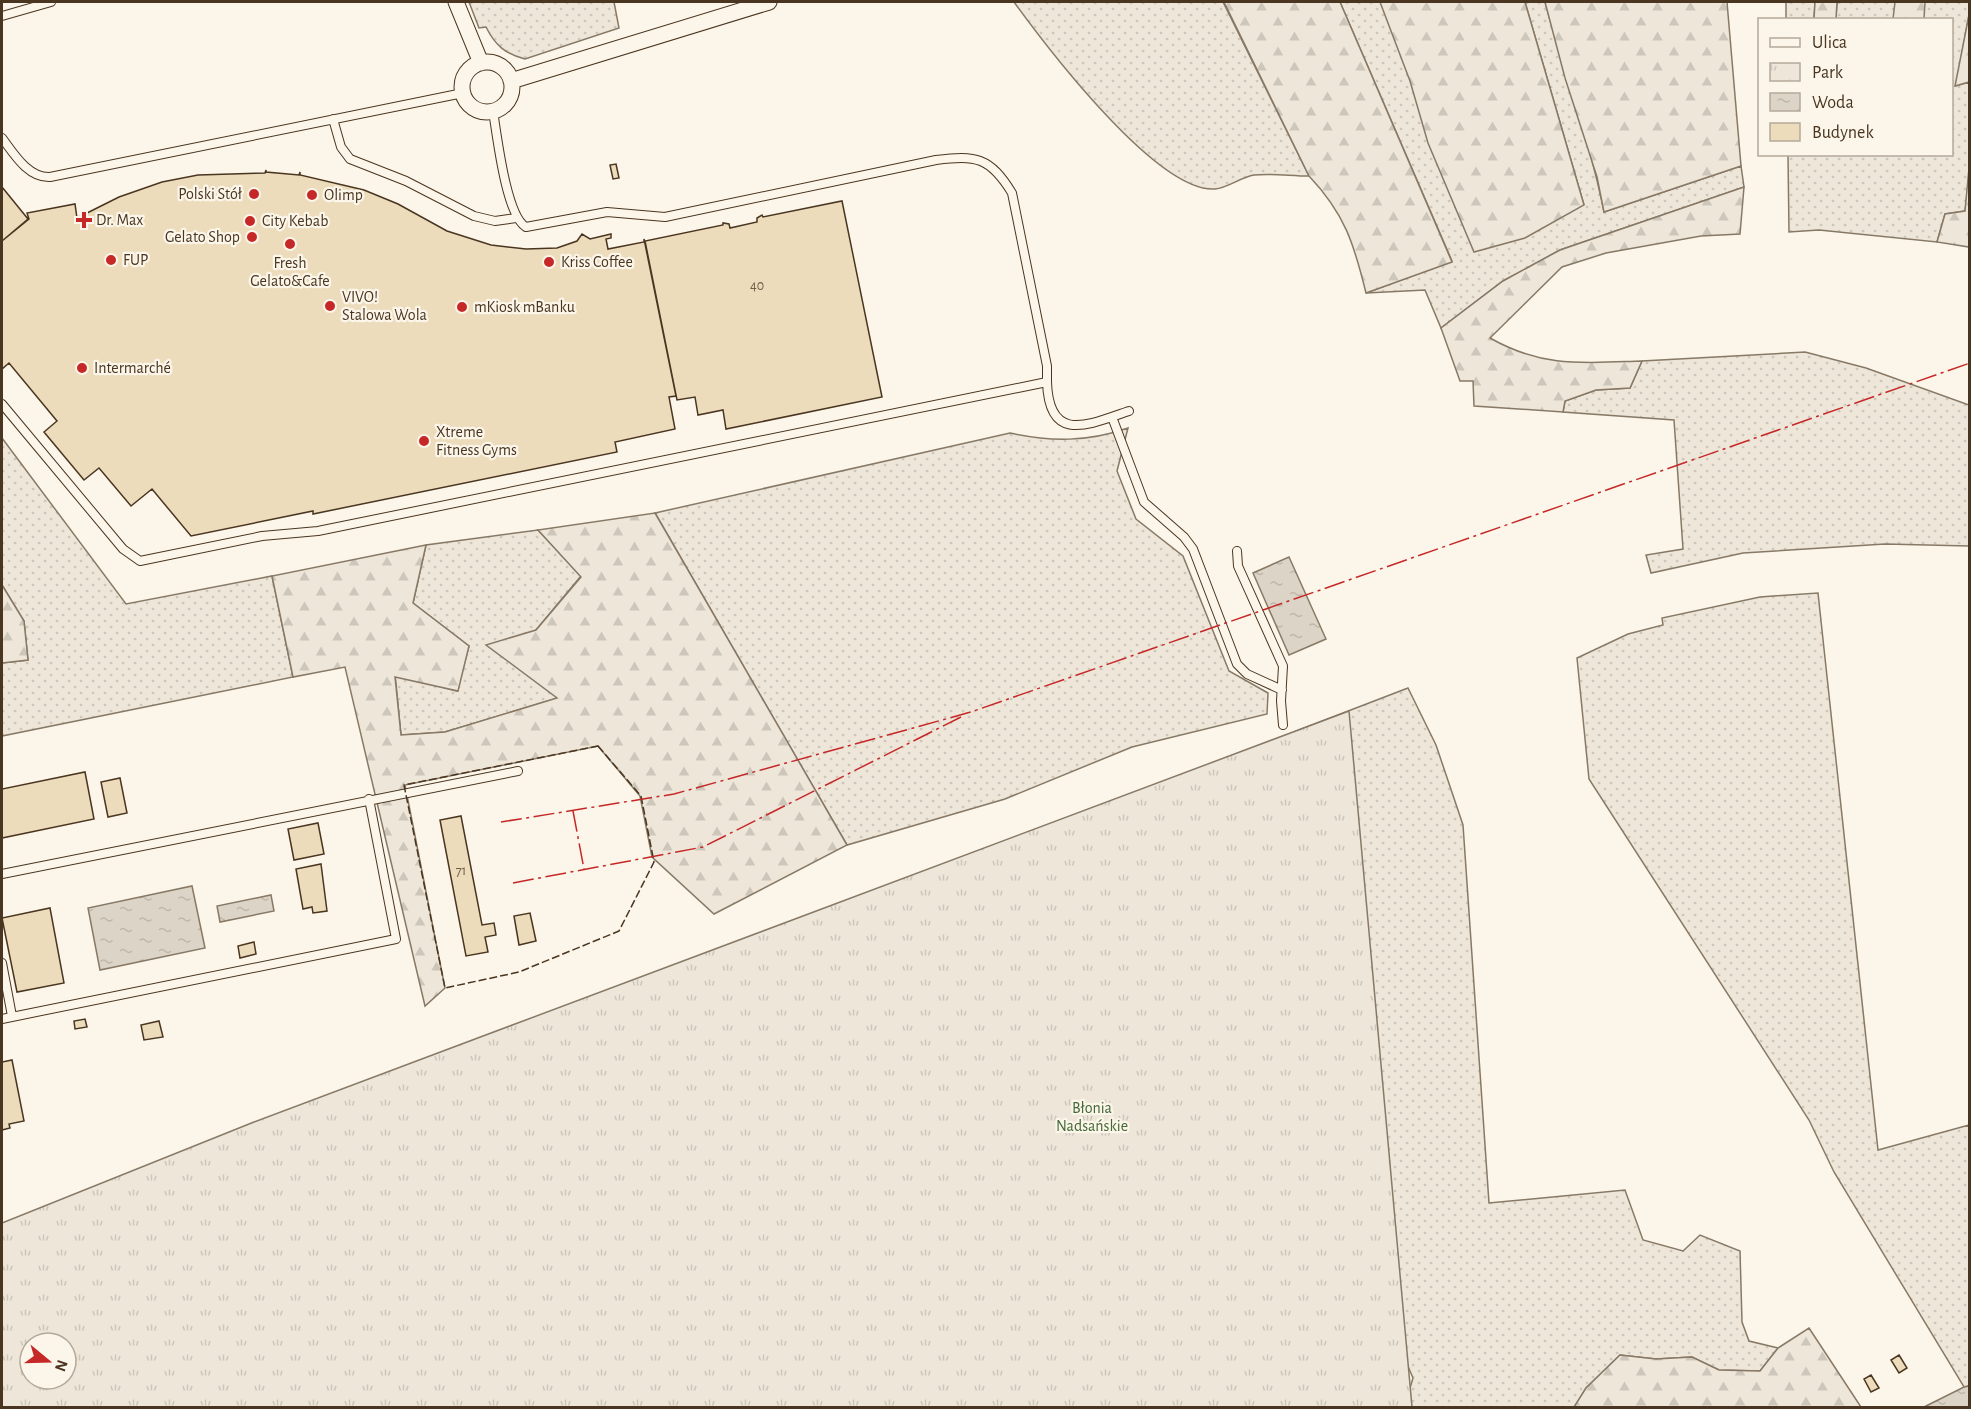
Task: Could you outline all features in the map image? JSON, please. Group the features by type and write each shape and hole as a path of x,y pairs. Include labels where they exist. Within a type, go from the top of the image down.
{"street":[{"path":"456,2 481,63"},
{"path":"511,81 769,2"},
{"path":"481,63 496,64 503,68 511,81 512,92 507,102 493,111 474,108 463,93 466,74 481,63"}],"lane":[{"path":"2,15 51,2"},
{"path":"2,138 31,173 43,177 463,93"},
{"path":"493,111 516,218 526,227 607,212 665,217 936,160 964,156 977,159 1000,173 1012,193 1047,366 1047,382 1055,419 1062,423 1080,424 1129,411"},
{"path":"333,119 341,147 350,159 406,181 474,216 495,221 516,218"},
{"path":"2,404 123,549 140,561 262,536 330,529 1047,382"},
{"path":"1112,417 1144,502 1184,537 1193,549 1237,664 1247,674 1282,690"},
{"path":"1237,551 1238,566 1283,666 1283,725"},
{"path":"2,874 369,799 519,771"},
{"path":"2,1018 396,939 369,799"},
{"path":"2,963 12,1016"}],"green space":[{"path":"469,2 614,2 619,28 525,59 501,48 486,27 479,28"},
{"path":"1014,2 1223,2 1309,176 1254,175 1215,189 1191,184 1164,168 1134,143 1105,114 1076,82"},
{"path":"1224,2 1340,2 1452,262 1366,293 1352,244 1340,217 1309,176"},
{"path":"1340,2 1380,2 1584,205 1525,2 1545,2 1584,133 1604,212 1741,166 1744,187 1560,250 1503,281 1441,328 1425,290 1366,293 1452,261"},
{"path":"1380,2 1525,2 1584,205 1525,238 1474,252 1428,143 1410,81"},
{"path":"1545,2 1727,2 1741,166 1604,212 1597,177 1565,78"},
{"path":"1786,2 1815,2 1814,18 1786,18"},
{"path":"1815,2 1837,2 1836,18 1814,18"},
{"path":"1837,2 1969,2 1969,15 1956,86 1969,82 1970,168 1965,211 1945,214 1937,242 1819,230 1789,232 1788,156 1953,156 1953,18 1836,18"},
{"path":"1895,2 1925,2 1924,18 1893,18"},
{"path":"1969,15 1969,82 1955,86"},
{"path":"1969,168 1969,247 1937,242 1945,214 1965,211"},
{"path":"1744,187 1740,234 1701,236 1606,253 1562,267 1490,338 1528,355 1564,362 1642,361 1630,388 1596,390 1565,401 1563,412 1474,406 1473,381 1460,381 1441,328 1503,281 1560,250"},
{"path":"1805,352 1866,368 1969,405 1969,546 1885,544 1743,553 1651,573 1646,555 1683,549 1674,420 1563,412 1565,401 1596,390 1630,388 1642,361"},
{"path":"1128,428 1117,471 1136,519 1183,556 1229,671 1268,693 1267,714 1132,747 1005,799 847,845 655,513 1010,433 1040,438 1069,439 1098,436"},
{"path":"2,438 126,604 272,576 293,677 2,736 2,663 28,660 24,621 2,585"},
{"path":"655,513 847,845 714,914 652,857 640,796 598,746 405,785 445,988 425,1006 345,667 293,677 272,576 426,545 413,603 469,646 458,691 395,677 401,735 445,732 557,698 486,645 536,630 581,577 538,530"},
{"path":"538,530 581,576 536,630 558,698 445,732 401,735 395,674 457,691 469,646 413,603 426,545"},
{"path":"2,585 24,621 28,660 2,663"},
{"path":"1818,593 1878,1150 1969,1125 1969,1386 1964,1387 1834,1172 1809,1120 1589,779 1577,658 1628,634 1663,625 1662,618 1760,597"},
{"path":"1408,688 1436,745 1463,825 1489,1203 1625,1190 1643,1240 1683,1251 1700,1235 1740,1251 1742,1322 1749,1341 1778,1348 1760,1371 1719,1370 1692,1357 1656,1359 1620,1355 1586,1388 1574,1408 510,1408 1410,1388 1413,1378 1401,1350 1296,731"},
{"name":"Błonia Nadsańskie","path":"1349,711 1412,1407 2,1407 2,1223 254,1122"},
{"path":"1809,1328 1861,1407 1574,1407 1586,1388 1620,1355 1656,1359 1692,1357 1719,1370 1760,1371 1778,1348"}],"water":[{"path":"1289,557 1326,639 1289,655 1253,573"},
{"path":"192,886 205,948 100,970 88,908"},
{"path":"271,895 274,911 220,922 217,906"},
{"path":"1969,1386 1969,1407 1924,1407 1964,1387"}],"building":[{"path":"616,164 619,178 613,179 610,165"},
{"name":"VIVO! Stalowa Wola","path":"266,170 266,172 299,175 300,172 300,175 364,190 398,204 447,231 491,245 526,249 557,248 577,241 582,234 590,239 611,234 611,238 606,239 608,249 644,242 644,239 676,396 669,397 675,429 615,442 617,452 313,514 313,511 191,536 152,489 131,506 99,468 84,480 44,432 57,421 9,363 2,369 2,241 29,219 27,213 75,204 77,218 119,197 162,182 198,175 265,173"},
{"path":"2,187 28,219 2,241"},
{"path":"842,201 882,397 726,429 723,410 698,415 695,397 677,400 645,241 723,225 723,223 729,224 730,228 757,222 757,218 762,215 763,217"},
{"path":"85,772 94,819 2,838 2,789"},
{"path":"120,778 127,813 108,817 101,782"},
{"path":"461,816 482,925 494,923 496,935 485,937 488,952 466,956 440,820"},
{"path":"318,823 324,854 294,860 288,829"},
{"path":"321,864 327,911 313,913 312,907 303,909 296,869"},
{"path":"50,908 64,983 17,992 2,918"},
{"path":"530,913 536,941 519,945 514,916"},
{"path":"254,942 256,954 240,958 238,946"},
{"path":"85,1019 87,1027 75,1029 74,1021"},
{"path":"159,1021 163,1037 144,1040 141,1025"},
{"path":"12,1060 24,1121 9,1124 10,1128 2,1130 2,1062"},
{"path":"1899,1355 1907,1368 1899,1373 1891,1360"},
{"path":"1871,1375 1879,1388 1871,1392 1864,1379"}],"fence":[{"path":"598,746 641,796 654,862 619,931 519,972 445,988 404,785 598,746"}],"power":[{"path":"501,822 674,794 971,712 1970,363"},
{"path":"513,883 703,847 961,717"},
{"path":"573,811 584,869"}],"place":[{"name":"Polski Stół","path":"254,194"},
{"name":"Olimp","path":"312,195"},
{"name":"Dr. Max","path":"84,220"},
{"name":"City Kebab","path":"250,221"},
{"name":"Gelato Shop","path":"252,237"},
{"name":"Fresh Gelato&Cafe","path":"290,244"},
{"name":"FUP","path":"111,260"},
{"name":"Kriss Coffee","path":"549,262"},
{"name":"VIVO! Stalowa Wola","path":"330,306"},
{"name":"mKiosk mBanku","path":"462,307"},
{"name":"Intermarché","path":"82,368"},
{"name":"Xtreme Fitness Gyms","path":"424,441"}]}
